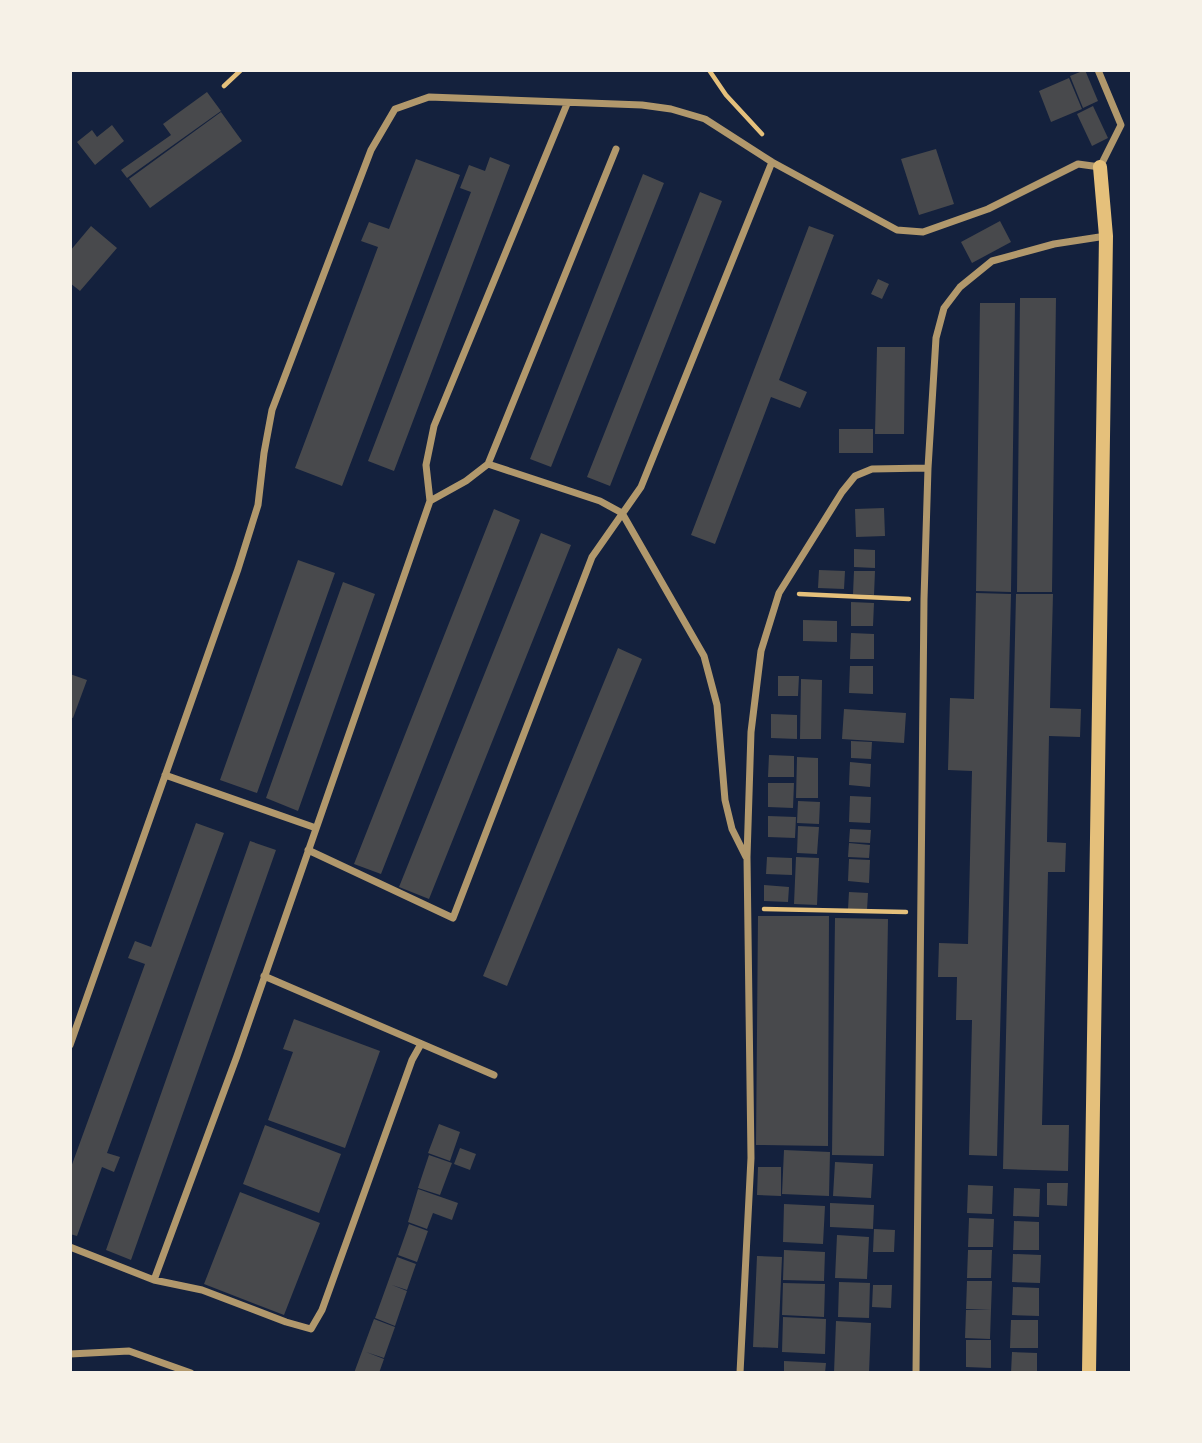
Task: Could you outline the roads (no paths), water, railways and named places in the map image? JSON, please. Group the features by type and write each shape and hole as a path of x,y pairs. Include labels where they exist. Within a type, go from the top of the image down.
{"main road":[{"path":"1090,1373 1106,236 1100,167"}],"street":[{"path":"70,1045 238,569 258,505 272,410 371,150 395,109 429,97 567,104 642,104 671,109 705,119 772,162 897,230 923,232 988,209 1078,164 1100,167 1121,125 1098,70"},
{"path":"154,1280 237,1056 430,501 426,465 434,426 567,104"},
{"path":"430,501 466,481 488,464 617,149"},
{"path":"308,850 453,918 592,557 641,486 772,162"},
{"path":"916,1373 924,599 936,338 944,308 960,288 992,261 1054,244 1106,236"},
{"path":"488,464 600,501 622,513 704,656 717,705 725,800 732,829 747,857"},
{"path":"740,1373 751,1158 747,857 751,732 761,651 779,593 842,492 855,476 872,469 928,468"},
{"path":"165,775 316,828"},
{"path":"264,976 494,1075"},
{"path":"70,1247 154,1280 202,1290 311,1329 322,1310 412,1060 421,1044"},
{"path":"70,1354 129,1351 191,1373"}]}
